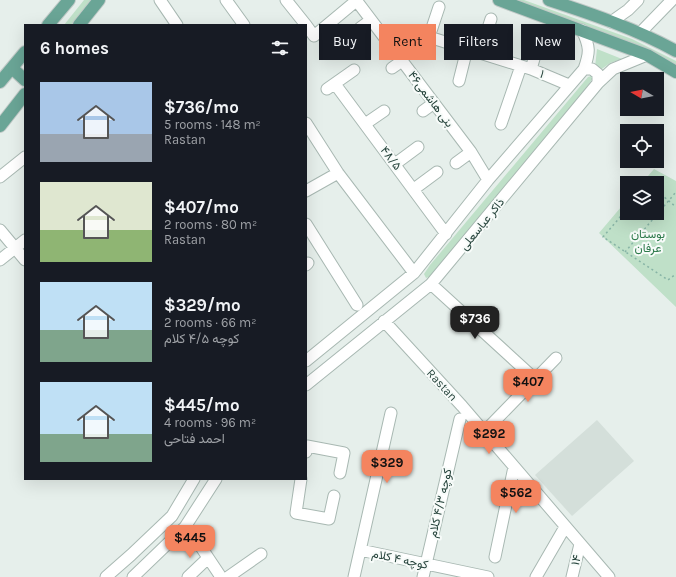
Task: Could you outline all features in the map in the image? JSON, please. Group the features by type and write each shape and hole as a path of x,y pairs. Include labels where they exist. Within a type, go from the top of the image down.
{"main road":[{"path":"49,24 68,0"},
{"path":"80,24 99,0"},
{"path":"499,0 647,55 676,72"},
{"path":"549,0 655,39 676,51"},
{"path":"0,82 24,53"},
{"path":"12,68 24,79"},
{"path":"0,126 24,95"}],"street":[{"path":"160,0 176,24"},
{"path":"226,0 243,24"},
{"path":"286,0 305,24"},
{"path":"611,22 628,10 638,0"},
{"path":"640,33 672,0"},
{"path":"307,26 314,36 356,1"},
{"name":"بنی هاشمی۴۶","path":"356,1 471,152 488,180"},
{"name":"۱","path":"439,7 429,37 444,42"},
{"path":"489,24 491,19"},
{"path":"366,24 371,20"},
{"path":"582,30 589,44 589,56 584,70 592,69 598,74 598,83"},
{"name":"ذاکر عباسعلی","path":"307,384 431,284 598,83 613,69 647,55"},
{"path":"460,81 465,60"},
{"name":"۱","path":"501,60 569,85"},
{"path":"501,124 530,60"},
{"path":"392,68 402,61"},
{"name":"۴۸/۵","path":"354,70 331,86 365,124 446,234"},
{"name":"ذاکر عباسعلی","path":"307,361 414,273 488,180 569,85 584,70"},
{"path":"423,110 434,103"},
{"path":"365,124 384,111"},
{"path":"307,125 338,173 414,273"},
{"path":"395,164 418,147"},
{"path":"456,163 471,152"},
{"path":"0,177 24,158"},
{"path":"414,190 436,172"},
{"path":"307,190 338,173"},
{"path":"307,226 357,305"},
{"path":"0,230 24,259"},
{"path":"0,260 24,241"},
{"path":"431,284 535,379"},
{"name":"Rastan","path":"384,321 484,432 607,576"},
{"path":"484,432 556,358"},
{"path":"307,363 317,376"},
{"path":"354,577 391,413"},
{"name":"کوچه ۴/۳ کلام","path":"423,577 460,419"},
{"path":"307,446 344,453 340,473"},
{"path":"495,557 514,467"},
{"path":"106,577 172,516 193,480"},
{"path":"133,577 185,527 215,480"},
{"path":"301,480 296,513 329,519 334,496"},
{"path":"536,577 566,527"},
{"path":"193,535 221,577"},
{"name":"۱۴","path":"572,577 580,544"},
{"name":"کوچه ۴ کلام","path":"360,550 426,564 465,575 488,577"},
{"path":"228,577 261,554"},
{"path":"188,577 208,558"}],"path":[{"path":"625,252 676,192"},
{"path":"664,197 676,207"},
{"path":"620,217 603,236 668,280 676,274"}],"shaded area":[{"path":"597,420 634,461 572,516 535,475"}],"green space":[{"path":"84,0 91,0 72,24 65,24"},
{"path":"508,0 524,0 632,39 676,61 676,66 575,26 575,24 569,24"},
{"path":"597,49 622,59 610,63 599,71 595,67"},
{"path":"591,76 593,78 584,91 431,276 426,278 424,274 430,265 588,77"},
{"name":"بوستان عرفان","path":"654,169 676,181 676,307 599,233 620,208 620,220 664,220 664,176 648,176"}]}
